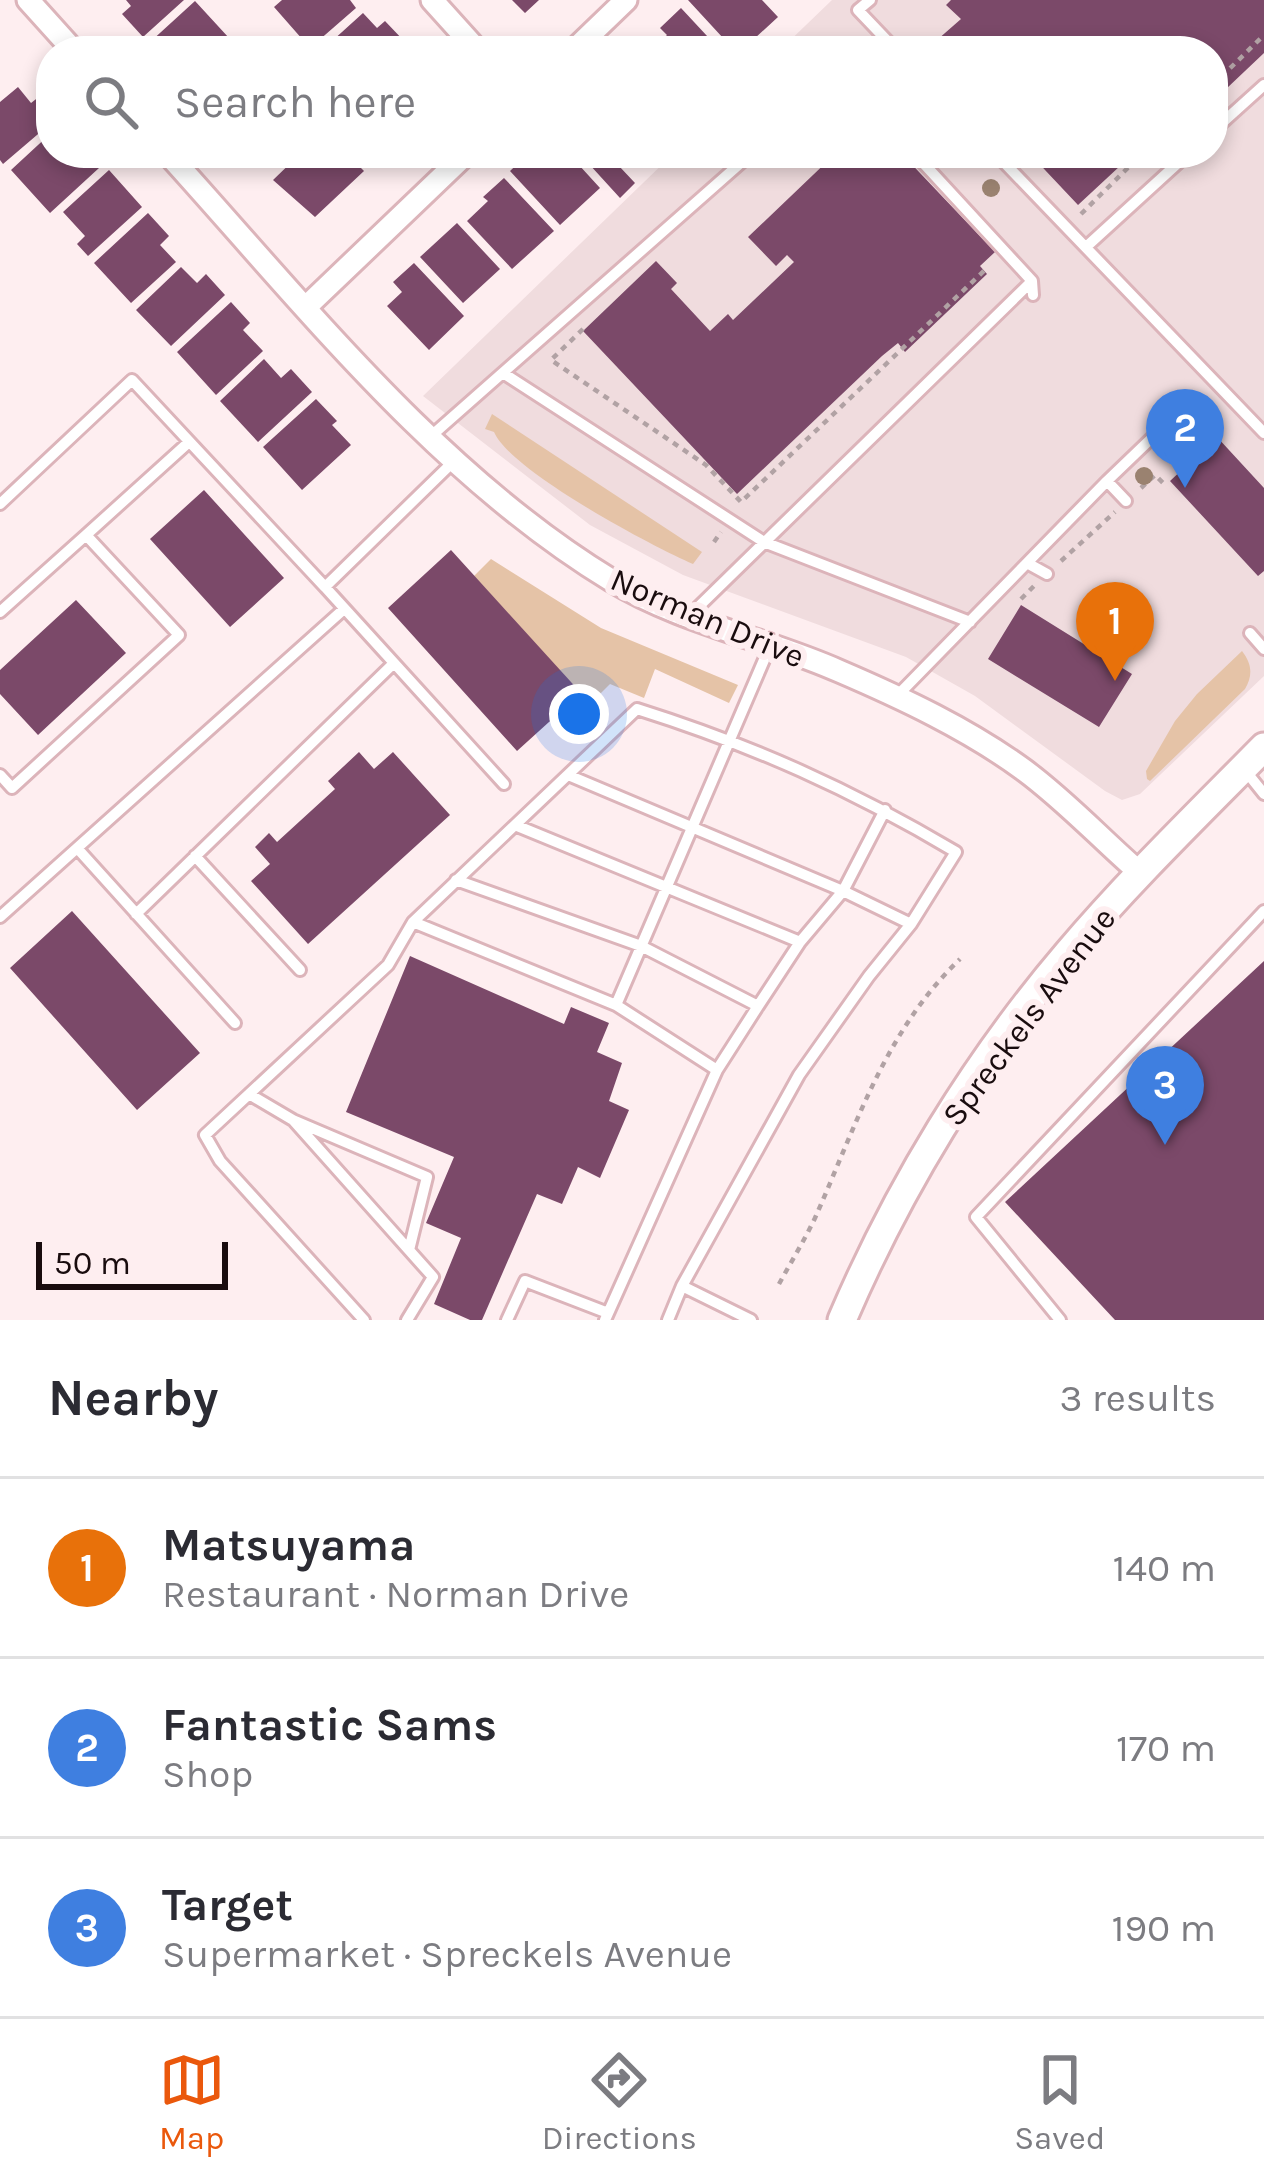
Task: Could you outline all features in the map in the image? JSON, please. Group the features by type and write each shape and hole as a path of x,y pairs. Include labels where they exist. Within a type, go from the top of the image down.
{"street":[{"path":"28,0 60,36"},
{"path":"431,0 464,36"},
{"path":"589,36 626,0"},
{"name":"Norman Drive","path":"180,168 453,462 524,523 615,583 688,616 836,669 945,721 1024,770 1139,872"},
{"path":"306,307 451,168"},
{"name":"Spreckels Avenue","path":"842,1320 908,1184 982,1066 1065,957 1139,872 1264,747"}],"lane":[{"path":"870,0 858,10 883,36"},
{"path":"1228,117 1264,85"},
{"path":"430,437 735,168"},
{"path":"928,168 1032,280 1033,295"},
{"path":"1010,168 1264,433"},
{"path":"1086,247 1173,168"},
{"path":"688,616 1032,280"},
{"path":"503,374 764,542 970,622"},
{"path":"0,504 132,380 504,784"},
{"path":"896,698 1158,432"},
{"path":"0,612 189,442"},
{"path":"325,587 453,462"},
{"path":"1107,481 1126,501"},
{"path":"0,775 12,788 179,635 86,535"},
{"path":"1027,563 1047,574"},
{"path":"0,917 344,608"},
{"path":"1250,633 1264,649"},
{"path":"616,1005 770,646"},
{"path":"136,914 394,664"},
{"path":"364,1320 220,1161 205,1135 388,965 413,922 637,710 730,739 885,810 956,852 911,924 799,1075 682,1286 668,1320"},
{"path":"1243,768 1264,794"},
{"path":"568,775 911,924"},
{"path":"507,1320 525,1281 606,1316 717,1070 800,942 843,891 885,810"},
{"path":"514,825 800,942"},
{"path":"77,848 235,1023"},
{"path":"195,856 300,970"},
{"path":"456,880 641,946 758,1006"},
{"path":"1060,1320 976,1216 1264,911"},
{"path":"413,922 616,1005 717,1070"},
{"path":"249,1094 292,1120 428,1177 409,1250"},
{"path":"292,1120 433,1277 407,1320"},
{"path":"682,1286 751,1320"}],"path":[{"path":"1228,70 1264,35"},
{"path":"1081,214 1128,168"},
{"path":"597,316 551,360 706,465 741,502 987,268"},
{"path":"1047,574 1155,475 1163,483"},
{"path":"779,1284 814,1219 868,1087 926,994 960,959"}],"shaded area":[{"path":"832,0 1264,0 1264,676 1140,794 1122,800 1105,791 975,696 906,657 683,575 590,525 423,396 659,168 1228,168 1228,36 795,36"},
{"path":"492,414 702,552 693,564 553,486 485,429"},
{"path":"491,559 601,628 738,685 729,703 655,669 644,698 610,684 590,704 474,576"},
{"path":"1242,651 1250,670 1245,689 1147,779 1146,771 1175,721"}],"building":[{"path":"126,0 184,0 144,36 122,14 131,6"},
{"path":"282,0 350,0 356,8 324,36 299,36 274,7"},
{"path":"512,0 539,0 525,13"},
{"path":"688,0 762,0 778,17 757,36 721,36"},
{"path":"951,0 1264,0 1264,53 1228,87 1228,36 942,36 961,19 946,5"},
{"path":"195,1 227,36 157,36"},
{"path":"681,8 707,36 666,36 660,28"},
{"path":"363,13 377,28 385,21 399,36 338,36"},
{"path":"18,87 31,103 36,99 36,136 3,164 0,160 0,102"},
{"path":"36,147 36,168 99,168 50,213 11,170"},
{"path":"285,168 364,171 315,217 273,180"},
{"path":"582,168 600,188 560,225 510,171"},
{"path":"593,168 621,168 635,183 620,198"},
{"path":"820,168 915,168 995,252 980,266 987,274 905,352 898,343 882,356 737,494 583,331 656,261 677,283 671,289 710,331 728,314 733,320 794,262 787,255 776,266 748,237"},
{"path":"1043,168 1118,168 1078,205"},
{"path":"109,170 142,207 88,256 77,244 85,236 63,212"},
{"path":"504,178 554,231 512,269 467,221"},
{"path":"148,213 169,236 160,245 176,262 131,303 94,263"},
{"path":"457,223 500,269 463,303 420,257"},
{"path":"414,263 464,316 429,350 387,306 402,292 393,282"},
{"path":"181,267 197,283 206,274 225,295 171,346 136,310"},
{"path":"231,302 250,323 243,330 263,351 216,395 177,352"},
{"path":"264,359 281,378 291,369 312,392 258,442 220,401"},
{"path":"316,399 351,445 302,490 263,447"},
{"path":"1217,437 1264,488 1264,571 1258,576 1170,481"},
{"path":"204,490 284,578 230,627 150,539"},
{"path":"451,550 581,693 517,751 388,608"},
{"path":"76,600 126,653 38,735 0,694 0,670"},
{"path":"1021,605 1132,674 1099,727 988,659"},
{"path":"359,752 374,769 393,752 450,815 308,944 251,881 270,864 255,847 269,833 277,842 335,789 328,781"},
{"path":"72,911 200,1053 137,1110 10,968"},
{"path":"410,956 564,1024 571,1007 609,1023 597,1052 622,1063 609,1101 629,1110 600,1178 578,1167 562,1204 537,1194 482,1320 470,1320 434,1304 461,1238 426,1223 454,1157 346,1112"},
{"path":"1264,961 1264,1320 1115,1320 1005,1202"}],"place":[{"name":"Fantastic Sams","path":"1185,488"},
{"name":"Matsuyama","path":"1115,681"},
{"name":"Target","path":"1165,1145"}]}
